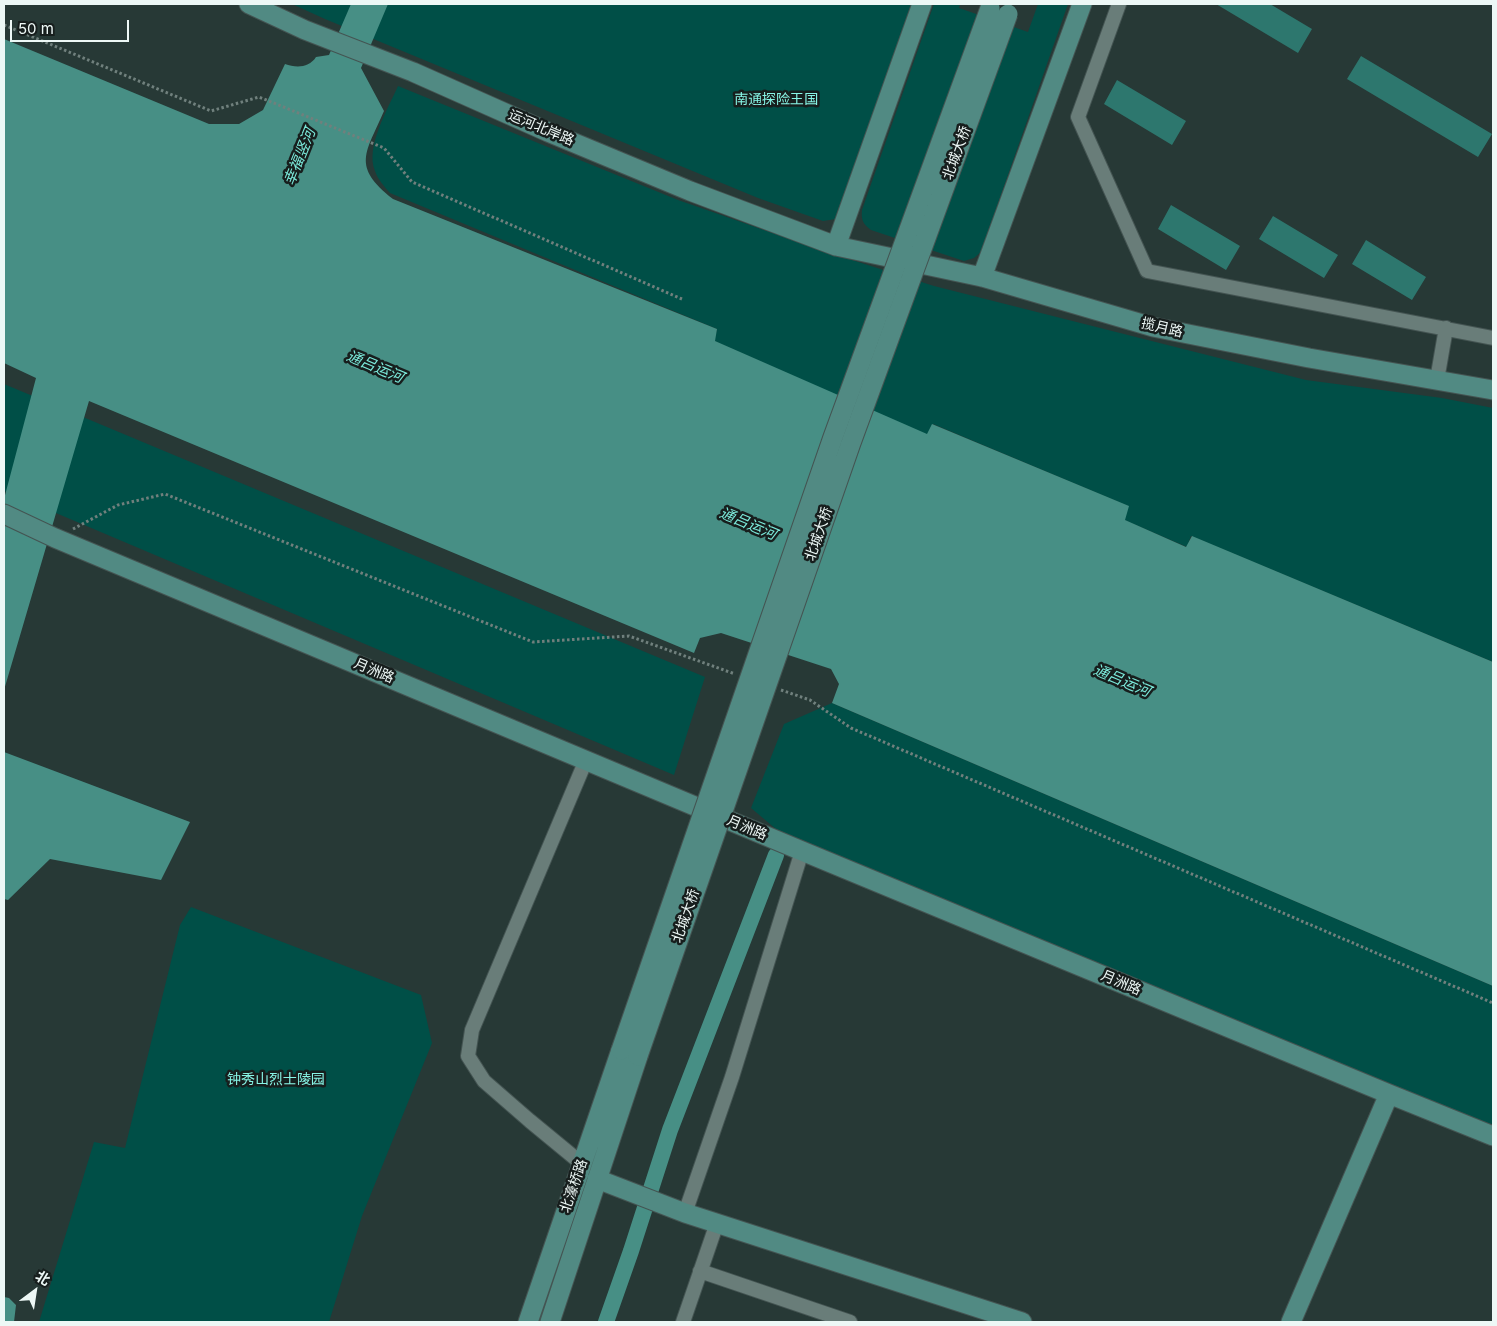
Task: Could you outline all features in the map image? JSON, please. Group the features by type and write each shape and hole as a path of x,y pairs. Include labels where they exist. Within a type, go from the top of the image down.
{"street":[{"name":"运河北岸路","path":"249,4 305,30 413,72 548,132 690,191 836,246"},
{"path":"836,246 922,4"},
{"path":"982,277 1082,4"},
{"path":"1119,4 1078,117 1147,271 1493,338"},
{"name":"北城大桥","path":"629,1053 851,443 1000,7"},
{"name":"揽月路","path":"836,246 982,277 1153,327 1310,358 1493,390"},
{"path":"1437,380 1446,328"},
{"name":"月洲路","path":"4,514 55,538 586,760 1493,1136"},
{"path":"581,1163 484,1080 468,1056 472,1030 586,760"},
{"path":"685,1213 732,1077 802,850"},
{"name":"北濠桥路","path":"528,1322 581,1163 629,1053"},
{"name":"北濠桥路","path":"550,1322 597,1179 629,1053"},
{"path":"1292,1322 1389,1094"},
{"path":"597,1179 716,1224 1022,1322"},
{"path":"683,1322 716,1224"},
{"path":"700,1271 850,1322"}],"path":[{"path":"4,25 210,111 259,97 268,100 384,148 412,182 682,299"},
{"path":"55,538 118,505 165,494 533,642 629,636 738,675"},
{"path":"774,687 810,700 851,728 1493,1003"}],"green space":[{"name":"南通探险王国","path":"292,4 915,4 836,219 823,221 758,198"},
{"path":"934,4 960,4 959,8 1028,32 1038,4 1068,4 981,252 974,258 964,261 871,230 864,224 862,216 862,210"},
{"path":"398,86 678,200 833,254 934,286 1306,380 1442,398 1493,408 1493,662 1191,536 1187,547 1124,520 1128,506 933,424 927,435 714,341 717,329 390,193 376,174 373,151 379,128"},
{"path":"4,384 705,677 674,775 4,491"},
{"path":"832,703 1493,986 1493,1136 802,851 751,808 784,724"},
{"name":"钟秀山烈士陵园","path":"191,907 421,995 432,1043 362,1216 329,1322 39,1322 94,1142 125,1148 180,925"}],"water":[{"path":"351,4 388,4 361,68 384,111 368,149 366,158 367,168 371,177 393,199 717,329 715,341 927,434 932,424 1129,506 1125,520 1186,547 1192,536 1493,662 1493,986 832,703 839,684 831,669 721,633 700,638 694,653 89,401 4,690 4,499 36,378 4,363 4,39 209,124 239,124 263,110 285,64 302,66 310,63 316,57 329,55"},
{"path":"4,752 190,822 161,880 50,859 8,900 4,899"},
{"path":"4,1297 9,1298 16,1305 14,1322 4,1322"}],"building":[{"path":"1216,4 1270,4 1312,29 1298,53"},
{"path":"1361,56 1492,134 1478,157 1347,79"},
{"path":"1117,80 1186,121 1172,145 1104,104"},
{"path":"1171,205 1240,246 1226,270 1158,229"},
{"path":"1273,216 1338,255 1324,278 1259,239"},
{"path":"1366,240 1426,277 1412,300 1352,264"}],"waterway":[{"path":"606,1322 670,1130 776,855"}],"water label":[{"name":"幸福竖河","path":"300,157"},
{"name":"通吕运河","path":"375,367"},
{"name":"通吕运河","path":"748,524"},
{"name":"通吕运河","path":"1122,681"}]}
